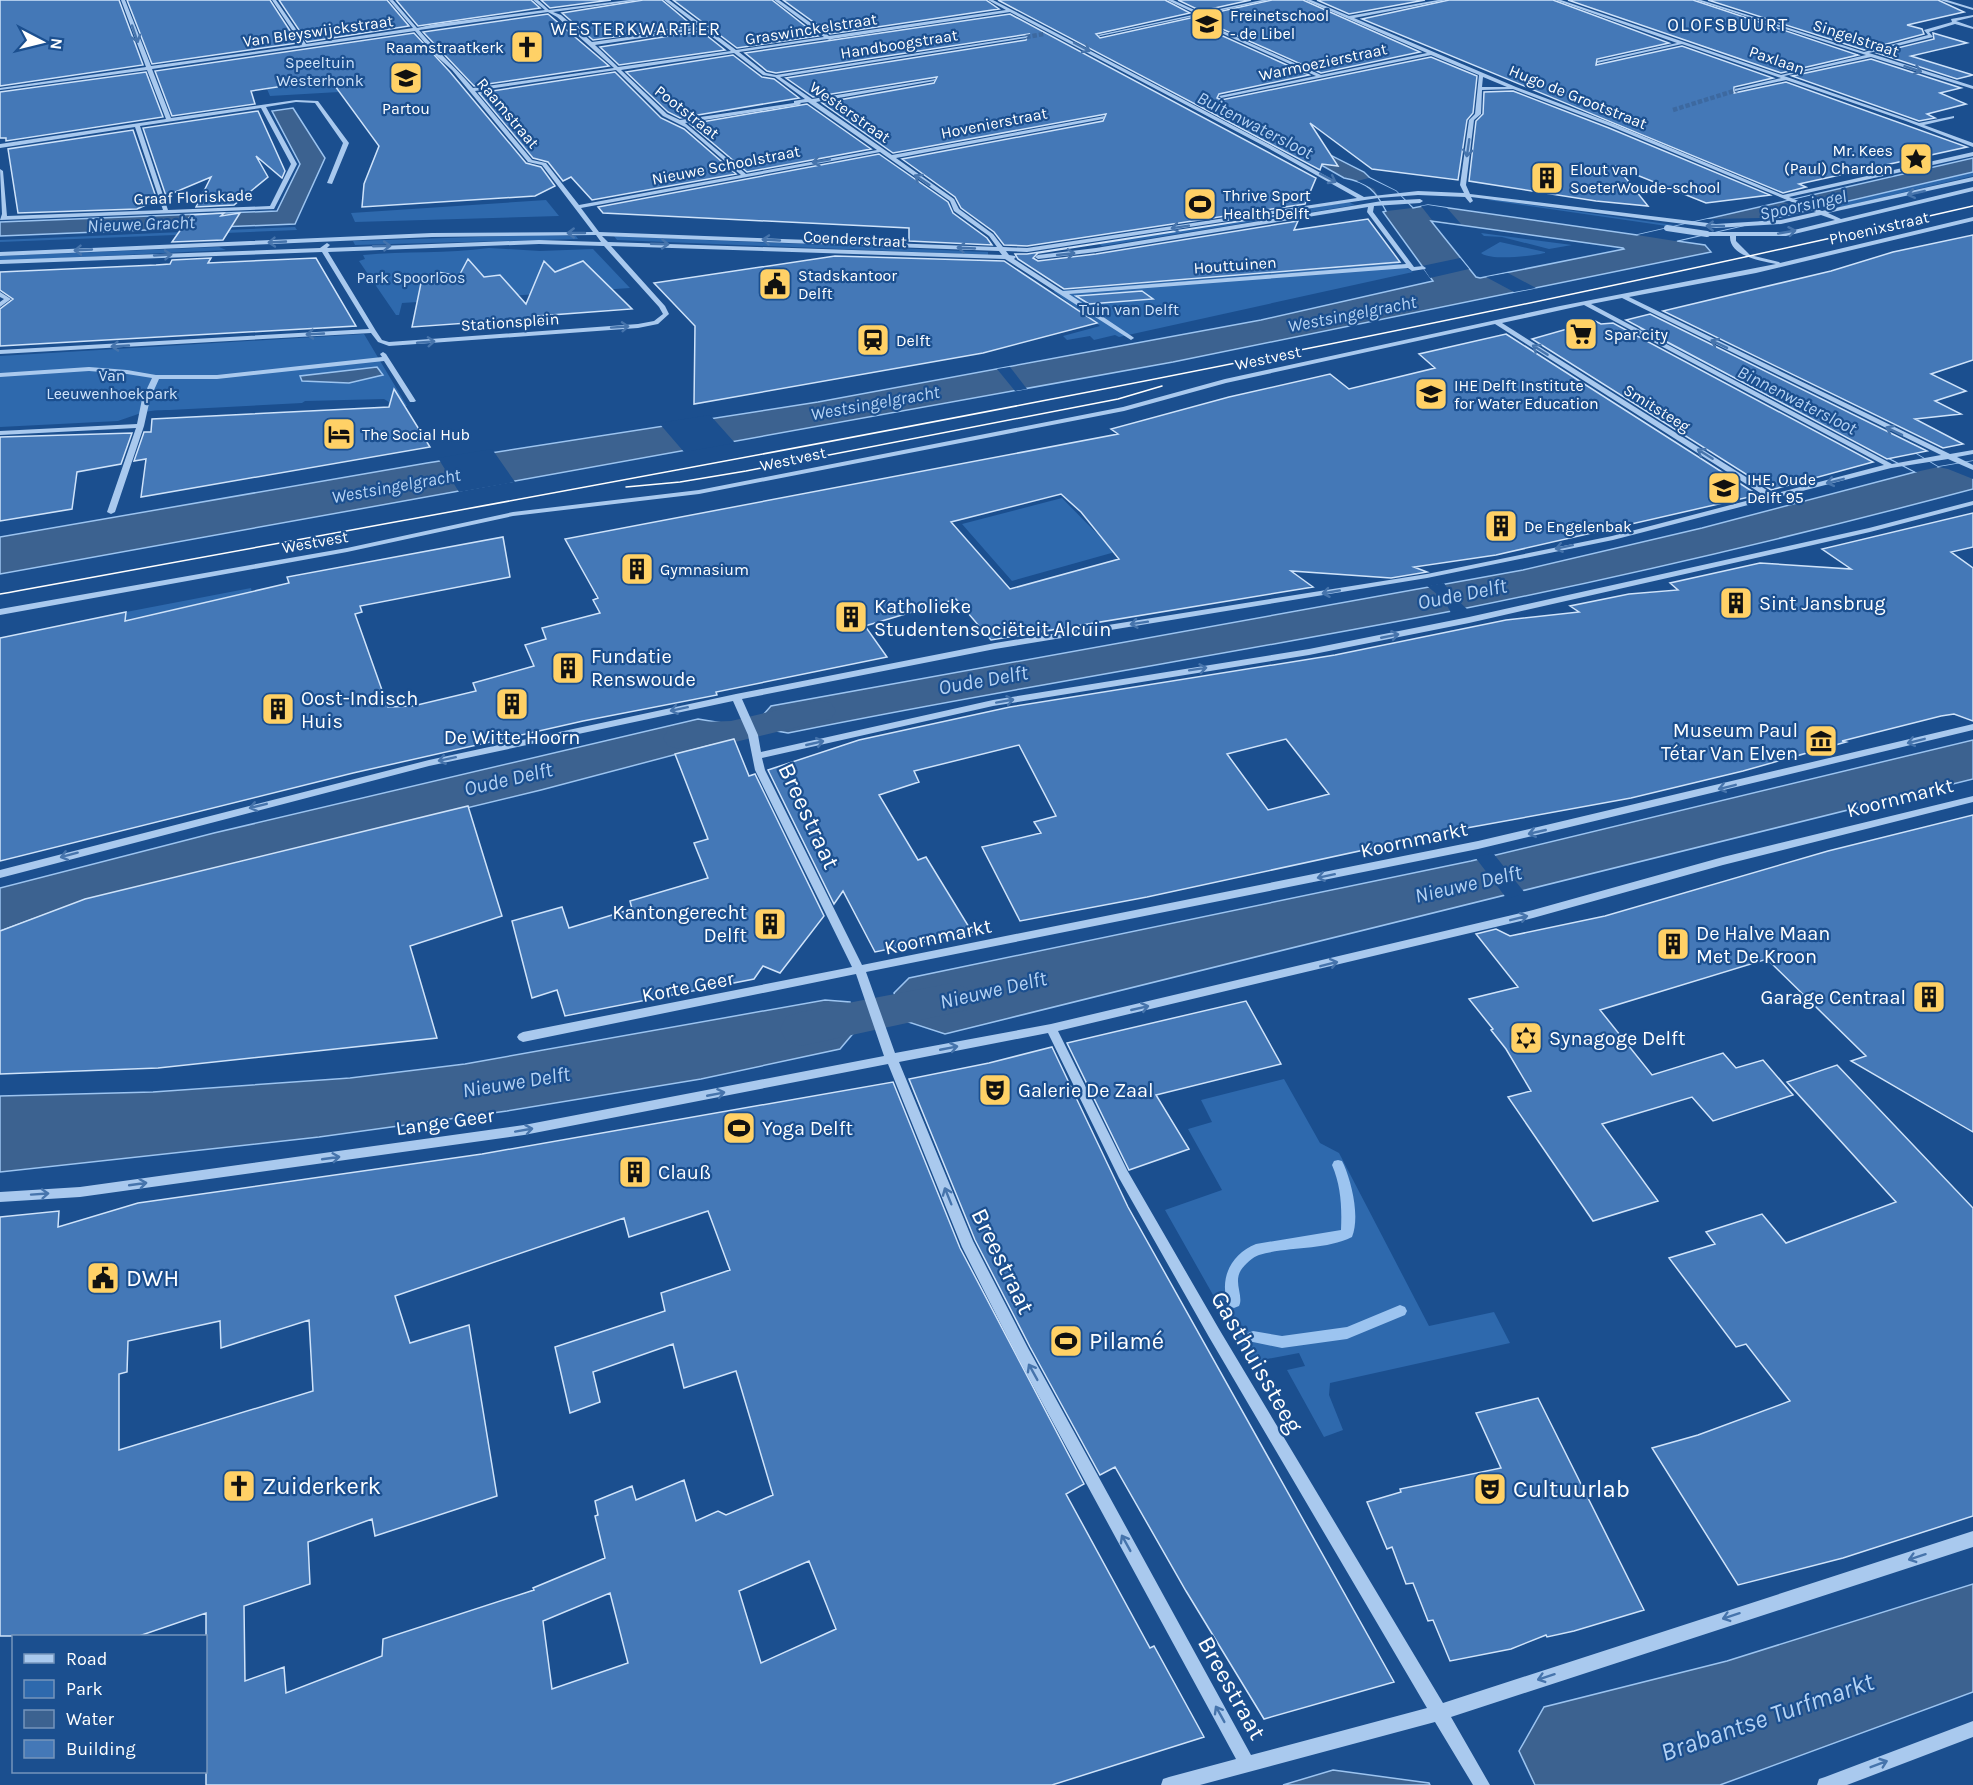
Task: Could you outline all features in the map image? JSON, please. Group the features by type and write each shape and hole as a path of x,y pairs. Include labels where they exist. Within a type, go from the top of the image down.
{"street":[{"path":"123,0 170,120"},
{"path":"274,0 305,46"},
{"name":"Raamstraat","path":"391,0 415,29 454,69 530,161 544,164 604,242"},
{"name":"Pootstraat","path":"535,0 548,11 559,16 614,64 616,71 665,115 680,122 744,175"},
{"name":"Van Bleyswijckstraat","path":"0,89 415,29 639,0"},
{"name":"Westerstraat","path":"666,0 682,10 684,15 700,28 765,74 776,76 878,151 891,157 952,200 956,210 991,235 1007,257"},
{"path":"776,0 830,39"},
{"path":"990,0 1363,198 1371,205 1370,212 1409,266"},
{"path":"1169,0 1199,13"},
{"path":"1100,35 1268,0"},
{"name":"Hugo de Grootstraat","path":"1307,0 1514,88 1818,209 1839,220"},
{"path":"1348,18 1444,0"},
{"name":"Paxlaan","path":"1557,0 1920,124 1973,146"},
{"name":"Singelstraat","path":"1697,0 1973,88"},
{"path":"1942,0 1973,9"},
{"name":"Graswinckelstraat","path":"471,90 616,71 1011,11"},
{"path":"1955,23 1953,20 1973,16"},
{"path":"1864,53 1931,36 1926,31 1955,23 1973,28"},
{"path":"590,44 700,28"},
{"path":"1219,31 1321,76"},
{"path":"1044,34 1054,33"},
{"name":"Handboogstraat","path":"776,76 1026,37"},
{"path":"1599,62 1681,43"},
{"name":"Warmoezierstraat","path":"1221,97 1432,53"},
{"path":"1781,76 1871,56"},
{"path":"1469,198 1463,185 1472,120 1478,114 1481,74"},
{"path":"1737,90 1788,78"},
{"path":"680,122 934,80"},
{"path":"1481,88 1514,88"},
{"path":"0,146 304,100 318,104 346,143 330,183"},
{"name":"Graaf Floriskade","path":"2,218 272,207 294,164 263,106"},
{"name":"Hovenierstraat","path":"891,157 1103,117"},
{"path":"1920,124 1952,117"},
{"path":"137,125 166,212"},
{"name":"Nieuwe Schoolstraat","path":"578,207 878,151"},
{"path":"1785,196 1973,154"},
{"path":"0,171 5,214 2,218"},
{"name":"Phoenixstraat","path":"1469,198 1685,224 1746,225 1770,224 1826,213 1973,179"},
{"path":"1948,185 1973,195"},
{"name":"Phoenixstraat","path":"1469,198 1733,236 1786,234 1973,189"},
{"name":"Coenderstraat","path":"336,240 473,234 599,234 1000,250 1049,249 1378,196 1400,194 1469,198"},
{"name":"Coenderstraat","path":"323,248 481,242 604,242 1007,257 1096,250 1382,203 1469,198"},
{"name":"Phoenixstraat","path":"1586,304 1791,263 1973,219"},
{"name":"Phoenixstraat","path":"1733,236 1761,229 1770,224"},
{"path":"1733,236 1733,241 1748,256 1749,266 1739,273"},
{"path":"0,262 323,248 336,240"},
{"path":"0,254 336,240"},
{"name":"Stationsplein","path":"373,331 380,341 397,344 638,326 656,323 663,319 666,310 604,242"},
{"path":"0,352 373,331 323,248"},
{"name":"Phoenixstraat","path":"1748,256 1766,262 1791,263"},
{"path":"1007,257 1063,293 1088,314 1131,338"},
{"name":"Houttuinen","path":"1063,293 1409,266 1423,268"},
{"path":"0,294 8,299 0,305"},
{"path":"1624,297 1973,468"},
{"path":"1586,304 1895,466"},
{"name":"Westvest","path":"0,612 347,550 513,514 699,492 1124,409 1225,381 1586,304"},
{"name":"Smitsteeg","path":"1496,322 1772,497"},
{"path":"0,375 89,369 156,377 217,377 384,356 412,402"},
{"path":"111,512 127,471 146,399 156,377"},
{"path":"0,433 140,426"},
{"path":"0,874 429,763 736,697 995,646 1438,573 1613,538 1895,466 1973,452"},
{"path":"736,697 753,735 758,756 993,703 1309,652 1459,622 1859,532 1973,503"},
{"name":"Koornmarkt","path":"860,971 1478,845 1973,727"},
{"name":"Breestraat","path":"758,756 760,770 860,971 891,1058 967,1244 1018,1344 1248,1765"},
{"name":"Koornmarkt","path":"891,1058 1051,1028 1533,914 1723,861 1973,799"},
{"name":"Korte Geer","path":"523,1037 860,971"},
{"name":"Gasthuissteeg","path":"1051,1028 1058,1048 1124,1174 1214,1333 1437,1713 1473,1767 1482,1785"},
{"name":"Lange Geer","path":"0,1197 80,1192 513,1132 891,1058"},
{"path":"1169,1785 1437,1713 1973,1539"},
{"path":"1825,1785 1973,1729"}],"green space":[{"path":"269,57 364,84 339,92 270,96 267,89 286,86"},
{"path":"1973,172 1973,176 1841,207 1835,205"},
{"path":"546,200 559,216 355,222 351,213"},
{"path":"1488,200 1496,200 1674,225 1667,226"},
{"path":"1349,202 1355,205 1102,246 1099,244"},
{"path":"295,227 297,230 0,242 0,240"},
{"path":"1481,233 1572,245 1549,249 1502,237 1484,236"},
{"path":"539,235 576,236 578,239 355,245 353,241"},
{"path":"614,236 988,252 988,255 617,240"},
{"path":"1500,242 1545,253 1493,257 1481,253"},
{"path":"219,247 226,250 0,261 0,256"},
{"name":"Park Spoorloos","path":"489,248 540,251 593,249 630,288 402,303 399,315 396,315 359,261 365,259 363,255"},
{"name":"Tuin van Delft","path":"1398,263 1413,272 1119,337 1115,335 1094,340 1090,336 1067,340 1063,336 1100,326 1053,291"},
{"name":"Van Leeuwenhoekpark","path":"364,334 407,406 388,407 389,402 384,399 305,401 143,412 118,421 0,427 0,356"},
{"path":"1062,498 1115,552 1012,581 962,524"},
{"path":"251,588 252,592 125,620 126,612"},
{"path":"1284,1079 1320,1143 1339,1153 1429,1326 1494,1312 1510,1343 1330,1383 1329,1395 1343,1430 1324,1437 1287,1370 1305,1366 1299,1353 1251,1362 1165,1210 1222,1190 1188,1129 1212,1122 1201,1100"}],"water":[{"path":"1087,32 1364,172 1370,178 1396,191 1413,208 1428,205 1637,235 1973,158 1973,172 1677,241 1705,245 1711,252 1173,362 0,574 0,537 427,463 818,402 1261,320 1433,281 1383,212 1386,211 1370,188 1344,178","holes":["1431,221 1623,248 1480,278 1476,277"]},
{"name":"Nieuwe Gracht","path":"293,108 325,158 295,224 0,236 0,222 277,211 300,164 272,111"},
{"name":"Binnenwatersloot","path":"1636,323 1881,433 1938,467 1973,461 1973,489 1778,539 1648,569 1518,598 1369,627 953,701 788,733 771,730 763,715 771,706 1523,570 1702,528 1915,472 1641,329"},
{"path":"377,367 383,375 349,383 302,381 300,376"},
{"path":"698,719 728,724 734,739 541,790 85,900 0,931 0,888 214,833"},
{"path":"1973,740 1973,779 945,1034 902,1020 894,993 909,978 1471,861"},
{"path":"825,1000 850,1002 856,1030 840,1049 701,1079 507,1111 319,1137 0,1172 0,1096 153,1092 350,1078 465,1064"},
{"name":"Brabantse Turfmarkt","path":"1973,1584 1973,1692 1720,1785 1535,1785 1519,1751 1544,1707 1727,1661"},
{"path":"1333,1770 1429,1783 1430,1785 1283,1785"}],"pier":[{"path":"1369,178 1396,191 1412,208 1387,211 1374,189 1357,181"},
{"path":"1813,195 1835,205 1805,212 1784,202"},
{"path":"1421,206 1447,208 1461,224 1432,220"},
{"path":"1797,213 1675,241 1637,235 1707,219 1761,218"},
{"path":"1460,258 1469,269 1430,278 1422,266"},
{"path":"1508,273 1536,288 1514,292 1486,277"},
{"path":"1010,367 1027,389 1015,391 997,369"},
{"path":"710,415 735,443 684,452 659,423"},
{"path":"1881,433 1938,467 1916,472 1855,440"},
{"path":"492,449 515,482 459,492 438,458"},
{"path":"1973,461 1973,479 1948,469 1938,467"},
{"path":"1444,583 1451,594 1468,610 1451,613 1444,600 1427,586"},
{"path":"1493,853 1525,893 1507,899 1475,857"}],"building":[{"path":"0,0 119,0 143,65 0,86"},
{"path":"127,0 270,0 298,43 152,64"},
{"path":"279,0 387,0 409,26 307,42"},
{"path":"396,0 531,0 540,8 418,26"},
{"path":"541,0 611,0 550,8"},
{"path":"643,0 662,0 693,26 593,40 562,13"},
{"path":"673,0 772,0 818,36 737,48"},
{"path":"783,0 986,0 999,9 830,34"},
{"path":"998,0 1165,0 1190,13 1096,34 1100,38 1272,0 1303,0 1420,52 1321,73 1220,28 1215,30 1216,33 1309,75 1219,94 1217,98 1221,100 1431,57 1477,76 1473,113 1467,120 1458,180 1372,169 1310,123 1338,166 1322,164 1320,170"},
{"path":"1178,0 1251,0 1201,11"},
{"path":"1317,0 1425,0 1349,14"},
{"path":"1449,0 1553,0 1669,43 1597,59 1596,65 1682,46 1773,78 1734,87 1734,93 1786,82 1967,147 1799,184 1806,187 1783,193 1362,19"},
{"path":"1568,0 1693,0 1858,55 1781,73"},
{"path":"1708,0 1938,0 1964,12 1907,25 1922,29 1924,34 1864,50"},
{"path":"548,14 609,66 474,86 423,32"},
{"path":"1010,14 1316,178 1305,204 1027,246 1004,245 994,232 961,208 955,197 902,159 1103,121 1106,114 893,153 822,103 934,83 937,77 813,97 786,78 1026,40 1029,34 776,73 767,71 745,53"},
{"path":"701,31 725,50 619,65 600,47"},
{"path":"414,33 450,72 526,163 541,167 555,186 535,196 362,207 364,184 379,146 330,79 251,91 255,104 172,116 155,71"},
{"path":"1933,33 1967,43 1911,56 1973,75 1957,79 1877,53 1934,39"},
{"path":"733,55 762,77 774,79 799,98 680,118 668,112 626,72"},
{"path":"1871,59 1961,88 1940,93 1966,104 1927,114 1935,118 1919,121 1792,76"},
{"path":"146,72 163,117 6,141 6,138 0,138 0,92"},
{"path":"615,72 661,118 684,129 736,174 592,200 571,177 563,181 548,162 533,158 479,93"},
{"path":"1513,91 1770,195 1706,203 1617,167 1648,206 1596,201 1469,181 1476,121 1483,114 1484,92"},
{"path":"807,104 871,149 747,172 690,124"},
{"path":"258,111 285,171 282,178 256,156 268,177 234,205 196,207 211,177 166,196 143,128"},
{"path":"133,130 157,200 137,209 18,213 8,149"},
{"path":"879,154 948,202 953,213 987,238 992,245 909,241 909,228 603,213 598,207"},
{"path":"224,213 221,216 240,213 223,240 172,242 191,215"},
{"path":"1292,213 1038,253 1033,258 1038,261 1096,254 1298,221 1294,230 1368,219 1400,262 1064,289 1018,259 1015,254 1027,254"},
{"path":"1973,235 1973,360 1931,374 1966,391 1935,401 1961,414 1915,419 1963,444 1943,448 1663,311 1831,271 1893,252"},
{"path":"835,256 1004,261 1097,323 983,353 694,404 695,326 654,283"},
{"path":"211,258 208,263 316,258 356,326 0,346 0,309 13,299 0,290 0,272 156,265 170,264 172,260"},
{"path":"468,259 484,277 500,275 526,304 544,261 555,272 583,261 632,309 538,316 543,322 477,327 481,322 412,327 422,278 438,272 459,276"},
{"path":"1142,291 1153,299 1089,304 1076,296"},
{"path":"1650,314 1927,451 1887,459 1626,320"},
{"path":"1595,321 1601,324 1613,323 1873,462 1771,490 1532,339"},
{"path":"1506,334 1758,495 1496,555 1414,567 1427,572 1391,578 1291,571 1313,587 991,640 956,599 865,626 887,657 716,692 717,695 583,721 353,773 0,861 0,638 126,612 125,621 289,583 287,577 503,537 510,577 360,606 362,612 355,614 388,707 413,706 476,691 473,683 534,666 525,645 546,639 542,628 600,613 593,600 598,598 565,539 1118,434 1111,429 1229,397 1330,374 1349,389 1435,368 1419,354","holes":["1061,494 1081,512 1119,559 1010,589 951,522"]},
{"path":"394,389 430,447 141,497 146,459 134,461 144,432 151,432 152,419 389,407"},
{"path":"132,433 121,464 77,472 72,509 0,521 0,437"},
{"path":"1973,513 1973,547 1951,552 1973,568 1973,721 1954,714 1941,716 1842,741 1846,742 1743,771 1631,798 1461,829 1147,897 1020,921 982,847 1041,833 1034,822 1056,816 1019,745 914,771 919,782 879,795 918,860 926,857 972,932 875,952 843,891 834,904 768,770 859,740 1010,707 1335,655 1506,620 1579,612 1570,606 1629,594 1678,590 1670,583 1760,563 1851,569 1822,549","holes":["1286,739 1329,794 1268,810 1227,754"]},
{"path":"734,739 749,776 755,774 824,916 780,973 763,966 754,979 565,1016 557,990 532,998 512,921 562,907 569,928 632,909 630,901 708,878 694,843 708,839 675,754"},
{"path":"468,806 502,916 410,946 437,1038 158,1068 0,1074 0,931 85,899"},
{"path":"1973,815 1973,1132 1851,1061 1866,1056 1767,959 1600,1010 1652,1075 1723,1053 1736,1068 1763,1060 1793,1095 1713,1121 1692,1097 1602,1124 1658,1201 1593,1221 1508,1097 1531,1091 1506,1049 1491,1030 1493,1029 1469,999 1518,987 1476,934 1496,929 1510,936 1605,916 1828,851"},
{"path":"1246,1001 1281,1064 1156,1095 1189,1149 1129,1170 1067,1043"},
{"path":"1052,1047 1128,1207 1394,1682 1264,1719 1186,1591 1115,1467 1100,1475 1030,1347 975,1240 909,1079 989,1063"},
{"path":"1837,1065 1973,1208 1973,1516 1843,1558 1738,1585 1652,1448 1698,1435 1790,1401 1746,1344 1736,1347 1669,1258 1715,1244 1706,1232 1762,1214 1786,1243 1896,1202 1787,1082"},
{"path":"893,1082 960,1248 1084,1484 1066,1494 1150,1648 1154,1646 1204,1737 1052,1785 206,1785 206,1613 142,1635 0,1636 0,1217 59,1211 58,1227 138,1203 482,1154","holes":["708,1211 730,1270 661,1293 665,1311 555,1347 570,1413 600,1402 593,1372 673,1344 684,1388 736,1371 773,1495 726,1515 718,1511 696,1521 684,1480 636,1500 632,1486 595,1501 598,1515 595,1516 605,1558 533,1588 534,1590 383,1639 382,1656 286,1693 284,1667 245,1681 244,1606 310,1584 308,1542 372,1519 375,1536 497,1496 469,1325 410,1343 395,1296 624,1218 629,1237","309,1320 313,1391 119,1450 119,1374 127,1372 128,1341 220,1321 221,1348","809,1561 836,1629 761,1663 739,1591","610,1593 628,1663 552,1689 543,1621"]},
{"path":"1538,1398 1644,1610 1574,1631 1547,1637 1546,1635 1511,1649 1450,1661 1433,1620 1428,1621 1413,1583 1406,1584 1392,1547 1387,1549 1367,1502 1401,1492 1400,1489 1501,1468 1476,1413"}],"waterway":[{"name":"Oude Delft","path":"680,738 702,733 731,732 819,711"},
{"name":"Nieuwe Delft","path":"801,1029 952,999"},
{"path":"1234,1302 1231,1285 1234,1271 1248,1254 1256,1250 1339,1237 1347,1233 1347,1198 1338,1165"},
{"path":"1253,1337 1282,1342 1347,1333 1400,1311"}],"tunnel":[{"path":"1026,37 1044,34"},
{"path":"1673,110 1737,90"}],"tram line":[{"path":"0,594 742,458 1235,363 1728,261 1973,206"},
{"path":"626,487 680,482 746,471 1118,399 1162,386"}],"place":[{"name":"Freinetschool - de Libel","path":"1207,24"},
{"name":"Raamstraatkerk","path":"527,47"},
{"name":"Partou","path":"406,78"},
{"name":"Mr. Kees (Paul) Chardon","path":"1916,159"},
{"name":"Elout van SoeterWoude-school","path":"1547,178"},
{"name":"Thrive Sport Health Delft","path":"1200,204"},
{"name":"Stadskantoor Delft","path":"775,284"},
{"name":"Spar city","path":"1581,334"},
{"name":"Delft","path":"873,340"},
{"name":"IHE Delft Institute for Water Education","path":"1431,394"},
{"name":"The Social Hub","path":"339,434"},
{"name":"IHE, Oude Delft 95","path":"1724,488"},
{"name":"De Engelenbak","path":"1501,526"},
{"name":"Gymnasium","path":"637,569"},
{"name":"Sint Jansbrug","path":"1736,603"},
{"name":"Katholieke Studentensociëteit Alcuin","path":"851,617"},
{"name":"Fundatie Renswoude","path":"568,668"},
{"name":"De Witte Hoorn","path":"512,704"},
{"name":"Oost-Indisch Huis","path":"278,709"},
{"name":"Museum Paul Tétar Van Elven","path":"1821,741"},
{"name":"Kantongerecht Delft","path":"770,924"},
{"name":"De Halve Maan Met De Kroon","path":"1673,944"},
{"name":"Garage Centraal","path":"1929,997"},
{"name":"Synagoge Delft","path":"1526,1038"},
{"name":"Galerie De Zaal","path":"995,1090"},
{"name":"Yoga Delft","path":"739,1128"},
{"name":"Clauß","path":"635,1172"},
{"name":"DWH","path":"103,1278"},
{"name":"Pilamé","path":"1066,1341"},
{"name":"Zuiderkerk","path":"239,1486"},
{"name":"Cultuurlab","path":"1490,1489"}],"district":[{"name":"OLOFSBUURT","path":"1728,25"},
{"name":"WESTERKWARTIER","path":"636,29"}],"park label":[{"name":"Speeltuin Westerhonk","path":"320,71"}],"water label":[{"name":"Buitenwatersloot","path":"1255,125"},
{"name":"Spoorsingel","path":"1803,205"},
{"name":"Westsingelgracht","path":"1352,314"},
{"name":"Westsingelgracht","path":"875,403"},
{"name":"Westsingelgracht","path":"396,486"}]}
